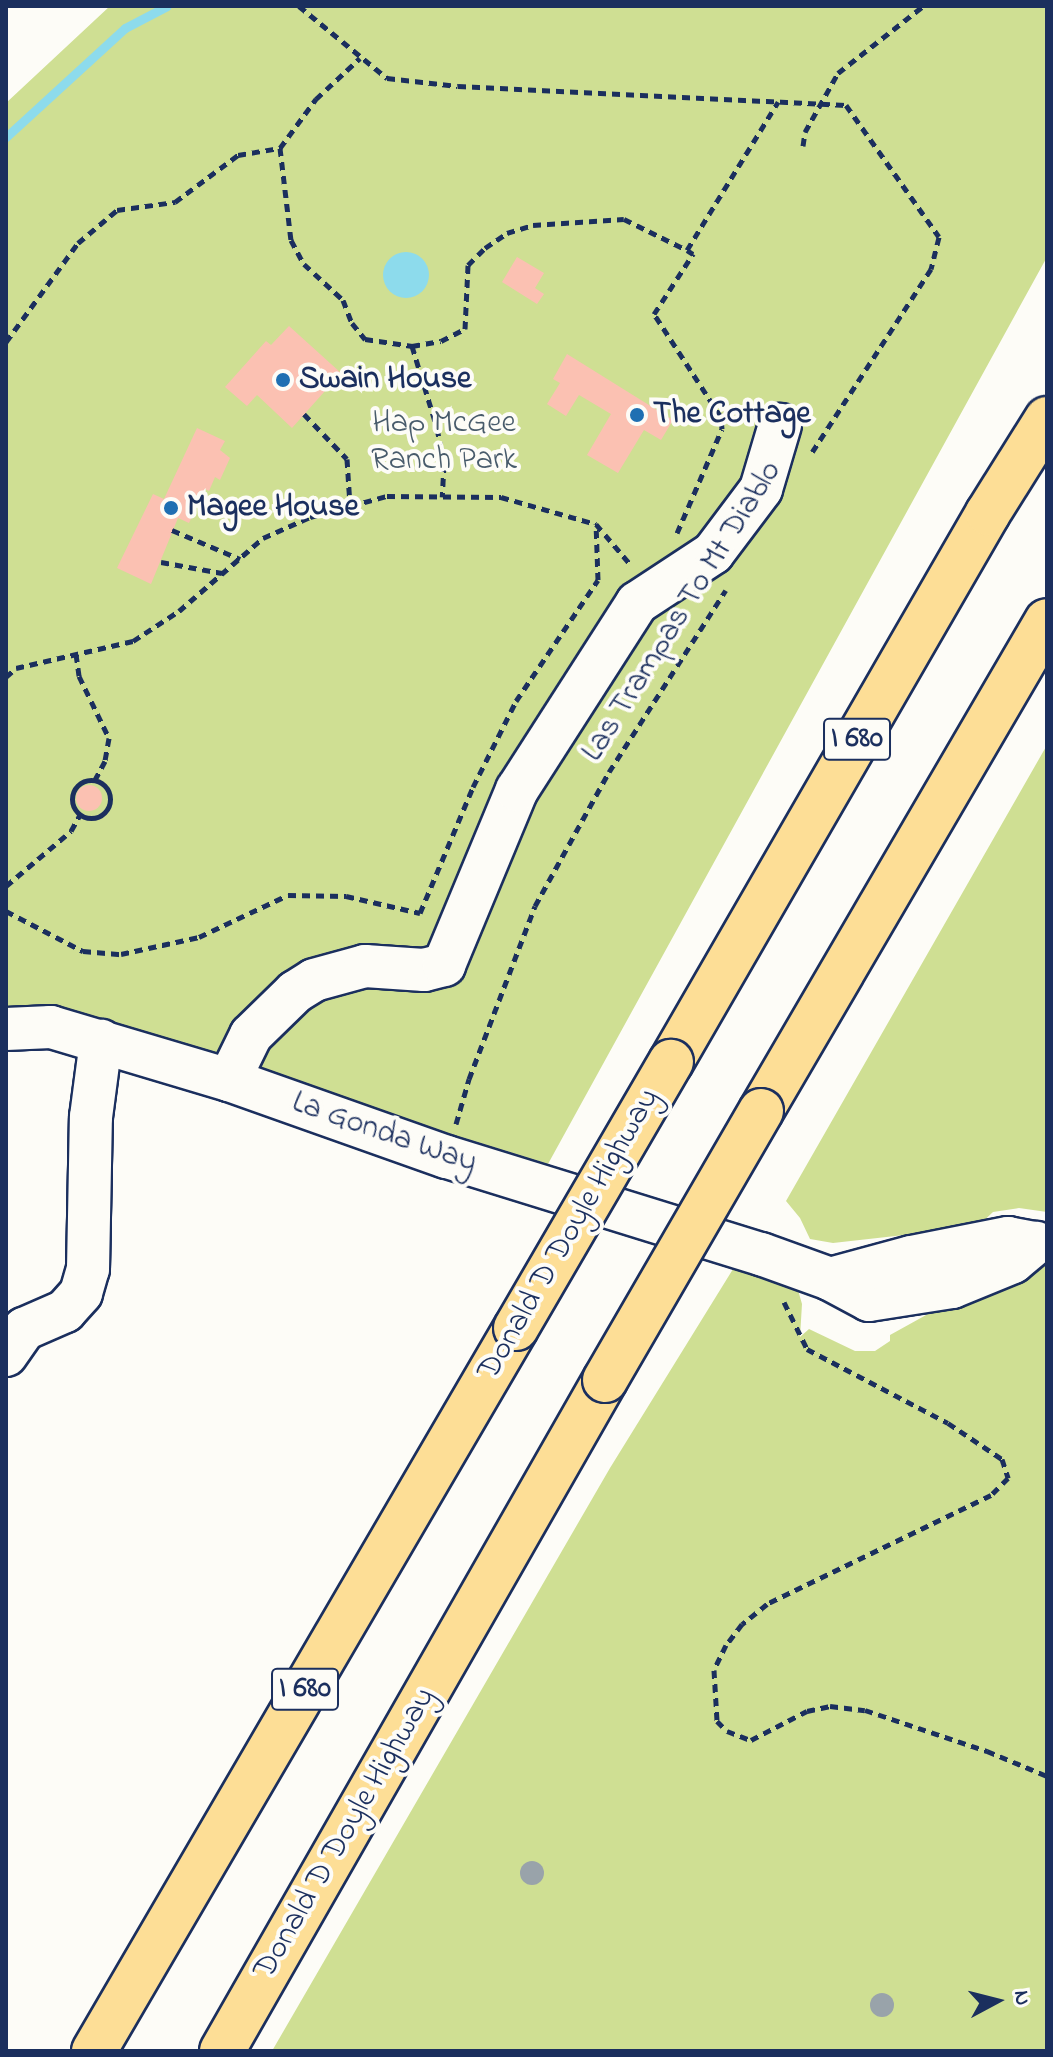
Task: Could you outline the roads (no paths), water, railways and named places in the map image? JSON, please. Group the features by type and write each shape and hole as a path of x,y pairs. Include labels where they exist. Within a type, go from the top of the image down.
{"highway":[{"name":"Donald D Doyle Highway","path":"94,2051 988,513 1047,419"},
{"name":"Donald D Doyle Highway","path":"222,2051 605,1380 1047,621"}],"street":[{"path":"229,1080 251,1035 295,992 314,980 365,966 424,970 444,965 517,790 637,603 713,553 761,489 780,425"},
{"name":"La Gonda Way","path":"6,1029 51,1027 229,1080 447,1157 761,1254 830,1279 869,1300 952,1287 1013,1262 1042,1242"},
{"path":"6,1355 24,1329 65,1311 81,1293 88,1269 91,1117 101,1041"}],"water":[{"path":"406,252 423,258 429,275 423,292 406,298 389,292 383,275 389,258"}],"waterway":[{"path":"6,137 125,28 167,6"}],"place":[{"name":"Swain House","path":"283,380"},
{"name":"The Cottage","path":"637,415"},
{"name":"Magee House","path":"171,508"}],"park label":[{"name":"Hap McGee Ranch Park","path":"444,444"}]}
